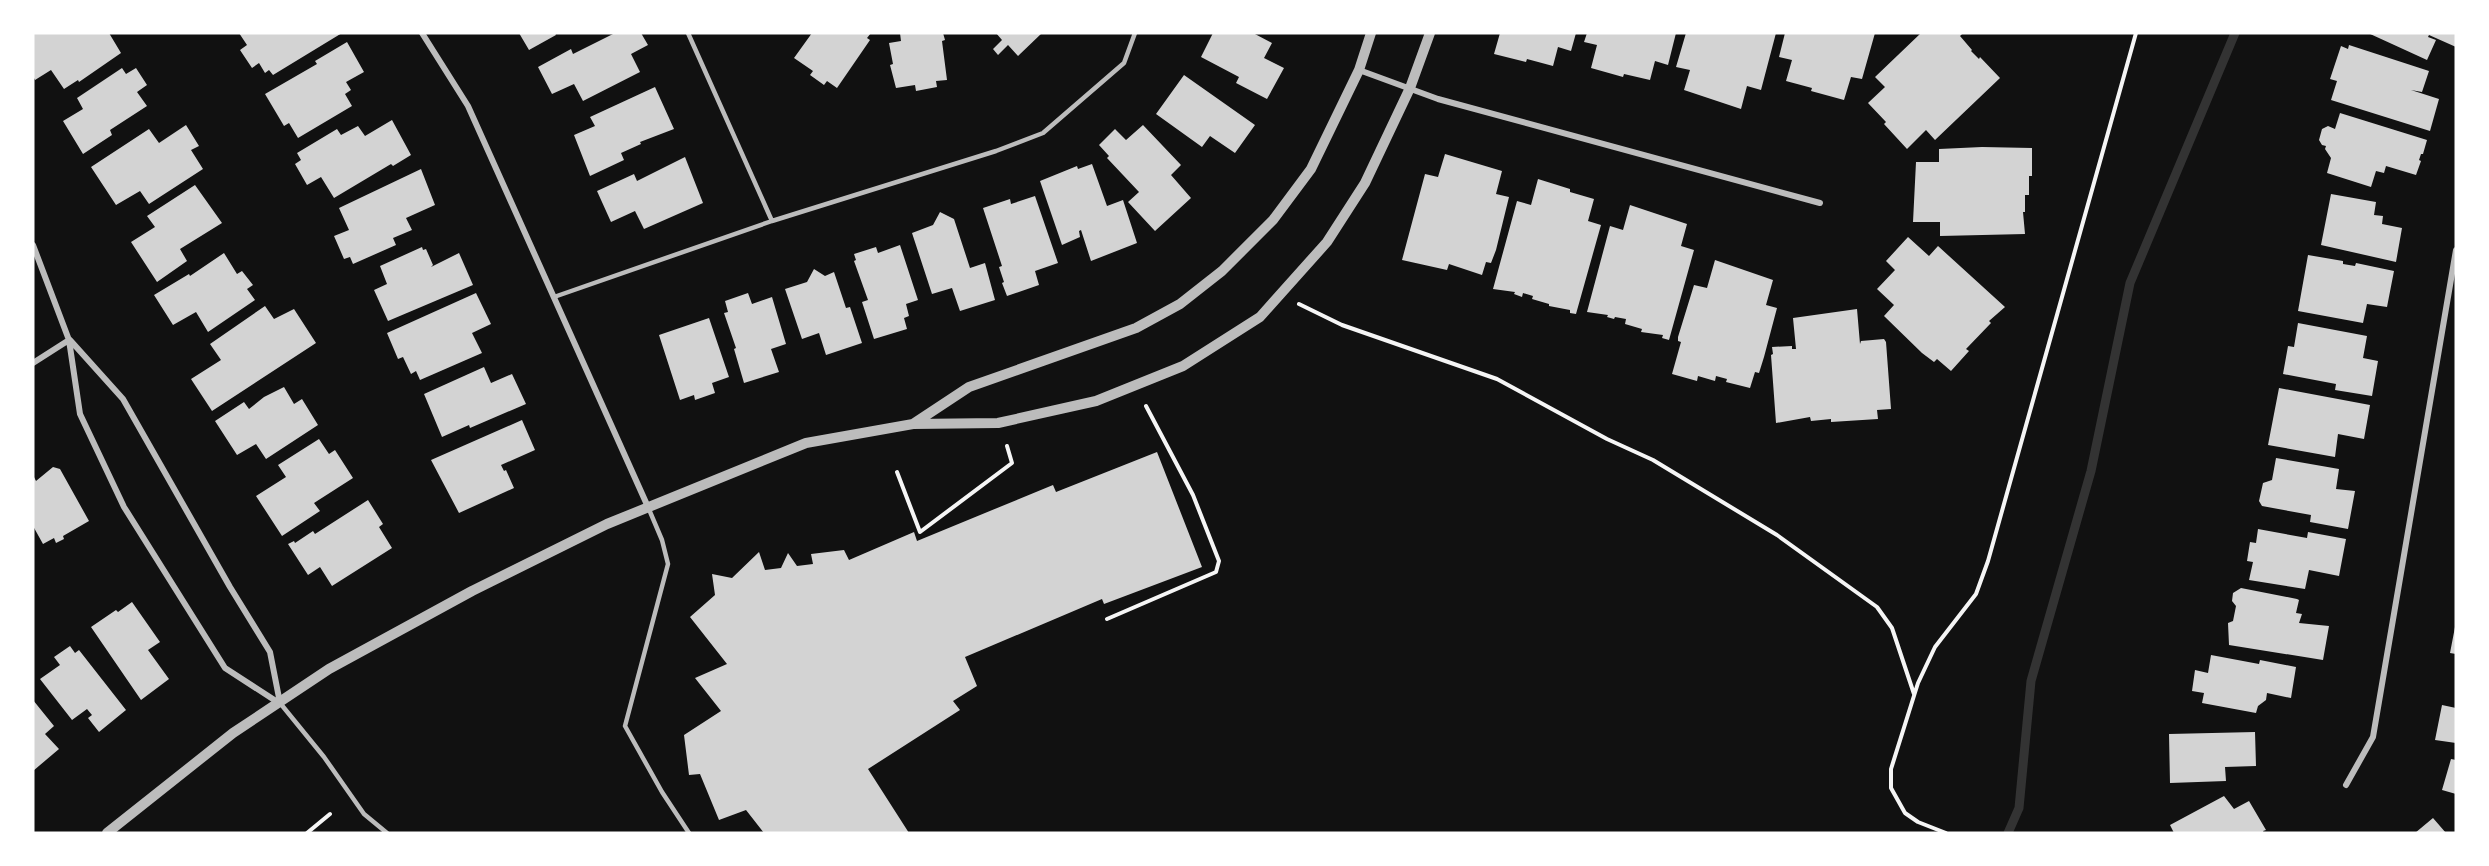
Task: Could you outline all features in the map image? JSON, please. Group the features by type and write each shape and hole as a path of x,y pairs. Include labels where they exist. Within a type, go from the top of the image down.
{"street":[{"path":"422,33 468,106 648,507"},
{"path":"912,424 969,387 1136,328 1180,304 1222,271 1274,220 1311,169 1359,70 1371,33"},
{"path":"107,833 233,734 329,669 472,591 608,524 806,443 912,424 998,423 1096,401 1183,366 1260,316 1326,242 1359,193 1410,88 1430,33"},
{"path":"1359,70 1449,102 1820,203"},
{"path":"33,245 69,340 80,414 124,507 225,668 280,703"},
{"path":"2346,785 2373,737 2456,250"},
{"path":"33,363 69,340"},
{"path":"69,340 123,399 230,588 270,652 280,703"}],"lane":[{"path":"688,33 772,221"},
{"path":"554,297 772,221 996,151 1043,133 1124,63 1136,33"},
{"path":"648,507 662,540 668,564 625,726 662,792 689,833"},
{"path":"280,703 324,757 364,814 387,833"}],"path":[{"path":"1946,833 1918,822 1905,813 1891,788 1891,769 1915,695 1935,647 1976,594 1988,561 2136,33"},
{"path":"1299,304 1342,325 1497,379 1607,439 1653,459 1777,535 1877,607 1892,628 1915,695"},
{"path":"1107,619 1216,572 1218,561 1192,495 1146,406"},
{"path":"897,472 920,532 1012,463 1007,446"},
{"path":"307,833 330,814"}],"building":[{"path":"34,33 109,33 121,53 79,82 78,80 64,89 51,70 35,80 33,76"},
{"path":"239,33 342,33 273,75 269,70 265,73 259,63 252,68 240,50 247,45"},
{"path":"519,33 555,33 556,35 529,50"},
{"path":"615,33 641,33 648,45 631,54 640,72 583,101 574,84 552,94 538,67 571,49 573,54"},
{"path":"812,33 871,33 867,38 870,40 837,88 827,81 824,85 810,75 813,71 794,58"},
{"path":"900,33 943,33 947,80 936,81 937,87 916,91 915,85 896,88 890,65 893,64 889,43 901,41"},
{"path":"996,33 1042,33 1018,56 1008,45 998,55 993,49 1002,40"},
{"path":"1213,33 1253,33 1272,43 1264,58 1284,68 1267,99 1236,83 1239,77 1201,57"},
{"path":"1500,33 1576,33 1571,51 1558,47 1553,66 1494,54"},
{"path":"1587,33 1676,33 1668,65 1655,61 1650,80 1624,74 1623,77 1591,68 1597,45 1584,42"},
{"path":"1686,33 1776,33 1761,90 1747,86 1741,109 1684,90 1690,70 1676,67"},
{"path":"1785,33 1875,33 1862,79 1851,77 1844,100 1786,81 1792,60 1779,57"},
{"path":"1921,33 1963,33 1960,36 1971,51 2000,78 1935,140 1926,130 1907,149 1868,103 1885,87 1875,77"},
{"path":"2368,33 2456,33 2456,47 2429,35 2428,37 2436,40 2427,60"},
{"path":"347,42 364,72 346,82 351,90 345,94 352,106 298,138 289,123 284,126 265,94 317,64 315,61"},
{"path":"2349,45 2429,71 2422,92 2411,90 2439,99 2430,131 2331,100 2337,81 2330,79 2341,46 2348,49"},
{"path":"122,68 126,74 136,68 147,85 137,92 147,106 110,130 112,135 83,154 63,121 83,109 77,98"},
{"path":"1184,75 1255,125 1235,153 1210,136 1202,147 1156,114"},
{"path":"655,87 674,129 640,142 641,144 621,153 624,160 590,176 574,135 595,126 590,117"},
{"path":"2340,113 2427,140 2416,175 2386,166 2384,173 2376,171 2371,187 2327,173 2331,158 2325,149 2326,146 2322,145 2319,140 2322,129 2328,126 2335,129"},
{"path":"392,120 411,155 393,166 391,164 334,198 321,177 307,185 295,164 301,160 297,153 337,129 341,135 358,126 365,136"},
{"path":"186,125 199,146 191,150 203,169 149,204 140,191 116,205 91,167 149,129 159,143"},
{"path":"1143,125 1181,165 1171,175 1191,198 1155,231 1128,202 1139,192 1107,158 1109,156 1099,145 1115,129 1126,140"},
{"path":"2032,148 2032,176 2029,176 2029,195 2025,195 2025,212 2023,212 2025,234 1940,236 1940,222 1913,222 1916,162 1939,162 1939,149"},
{"path":"1445,154 1502,171 1496,194 1509,197 1496,250 1491,263 1486,262 1482,275 1449,264 1447,270 1402,260 1425,174 1438,177"},
{"path":"685,157 703,203 644,229 635,211 611,222 597,191 634,174 637,181"},
{"path":"1092,164 1107,206 1123,200 1137,243 1091,261 1081,230 1079,231 1080,237 1062,245 1040,181 1077,166 1078,169"},
{"path":"421,169 435,205 406,218 412,230 393,238 396,245 353,264 350,257 344,259 334,236 349,230 339,208"},
{"path":"1538,179 1594,199 1588,221 1601,225 1576,314 1570,313 1570,310 1549,306 1549,304 1532,299 1533,296 1523,293 1522,297 1514,294 1515,292 1493,289 1517,201 1531,205"},
{"path":"195,185 222,223 180,249 187,261 157,282 131,242 155,227 147,216"},
{"path":"2331,194 2376,202 2374,215 2383,216 2382,224 2402,228 2396,262 2321,245"},
{"path":"1035,196 1058,263 1035,271 1039,285 1007,296 999,267 1002,266 983,208 1010,199 1011,204"},
{"path":"1630,205 1687,224 1681,246 1694,250 1669,340 1662,338 1663,335 1641,332 1642,329 1625,324 1626,319 1615,317 1614,319 1607,317 1608,315 1587,312 1610,226 1623,230"},
{"path":"940,212 954,219 970,268 985,263 995,300 960,311 952,288 932,294 912,233 933,225"},
{"path":"1908,237 1929,256 1938,246 2005,307 1989,321 1991,323 1966,349 1969,351 1951,371 1937,359 1934,362 1922,353 1884,316 1894,305 1877,289 1895,270 1886,261"},
{"path":"900,245 918,300 906,304 909,316 904,318 907,329 874,339 862,302 868,300 854,261 856,260 854,254 876,247 878,253"},
{"path":"422,247 423,250 426,249 433,265 431,267 459,253 473,285 388,321 374,290 387,284 380,266"},
{"path":"224,253 237,274 242,271 253,285 247,289 255,300 208,332 196,312 173,325 154,295 189,274 190,276"},
{"path":"2308,255 2343,261 2343,264 2355,266 2356,263 2394,271 2387,307 2367,304 2363,323 2298,311"},
{"path":"1715,260 1773,280 1766,305 1777,308 1759,373 1755,372 1750,388 1726,382 1727,379 1716,376 1715,381 1698,376 1697,381 1672,374 1681,342 1678,341 1678,337 1694,285 1707,288"},
{"path":"814,269 825,276 834,272 846,308 850,307 862,343 826,355 819,333 802,339 785,289 807,282"},
{"path":"476,293 491,324 472,333 482,353 420,380 416,371 411,374 403,357 398,359 387,333"},
{"path":"748,293 752,304 772,297 786,344 771,349 779,372 744,383 734,349 736,348 724,313 728,312 725,301"},
{"path":"265,306 274,319 294,309 316,343 212,411 191,379 221,360 210,344"},
{"path":"1857,309 1860,344 1861,341 1884,339 1886,342 1891,409 1877,410 1878,419 1831,422 1831,419 1811,421 1810,417 1776,423 1772,347 1792,346 1792,349 1796,349 1793,318"},
{"path":"709,318 729,377 712,383 715,393 695,400 694,395 680,400 659,335"},
{"path":"2298,323 2367,336 2363,358 2378,361 2372,396 2335,390 2336,384 2283,374 2288,346 2294,347"},
{"path":"484,367 491,383 512,374 526,404 470,428 469,425 442,437 424,394"},
{"path":"284,387 294,404 302,399 318,425 266,459 256,444 237,455 215,421 244,402 249,409 264,397"},
{"path":"2279,388 2370,405 2364,439 2338,434 2335,457 2268,445"},
{"path":"522,420 535,450 501,465 504,471 506,470 514,488 459,513 431,460"},
{"path":"319,439 329,454 335,450 353,478 314,503 320,511 282,536 256,496 286,477 278,465"},
{"path":"1157,452 1202,567 1104,604 1102,599 965,657 977,686 953,701 960,710 868,769 909,833 764,833 746,810 719,820 700,774 689,775 684,735 721,711 695,678 727,664 690,617 715,595 712,574 732,578 759,552 765,570 781,568 788,553 797,566 813,564 811,554 844,550 849,560 914,532 917,541 1053,485 1056,492"},
{"path":"2276,458 2339,469 2336,489 2355,491 2348,529 2310,522 2311,515 2262,506 2259,501 2263,483 2272,480"},
{"path":"53,467 60,469 89,521 63,536 64,539 56,543 54,538 43,544 33,526 33,475 36,481"},
{"path":"368,500 383,524 379,527 392,548 332,586 320,567 308,575 288,544 294,541 295,543 313,531 315,534"},
{"path":"2258,529 2307,538 2308,532 2346,539 2339,576 2309,570 2305,589 2249,580 2253,562 2247,561 2250,542 2256,543"},
{"path":"2241,588 2297,599 2299,600 2296,613 2302,614 2299,623 2329,626 2323,660 2229,645 2228,623 2233,621 2236,606 2232,601 2233,593"},
{"path":"132,602 160,642 148,650 169,679 141,700 91,627"},
{"path":"2456,627 2456,654 2450,653"},
{"path":"70,646 75,653 79,650 126,710 99,732 88,718 92,715 87,709 72,720 40,679 60,665 54,657"},
{"path":"2211,655 2259,664 2260,660 2296,667 2291,698 2267,693 2266,700 2258,706 2256,713 2202,703 2204,693 2192,691 2195,670 2208,673"},
{"path":"33,700 54,726 45,734 59,749 33,771"},
{"path":"2442,705 2456,708 2456,743 2435,740"},
{"path":"2255,732 2256,766 2225,767 2226,781 2170,783 2169,734"},
{"path":"2451,759 2456,760 2456,794 2442,790"},
{"path":"2224,796 2234,809 2249,801 2266,830 2263,831 2264,833 2174,833 2170,825"},
{"path":"2433,818 2446,833 2415,833"}],"waterway":[{"path":"2008,833 2019,808 2031,681 2091,471 2130,283 2235,33"}]}
